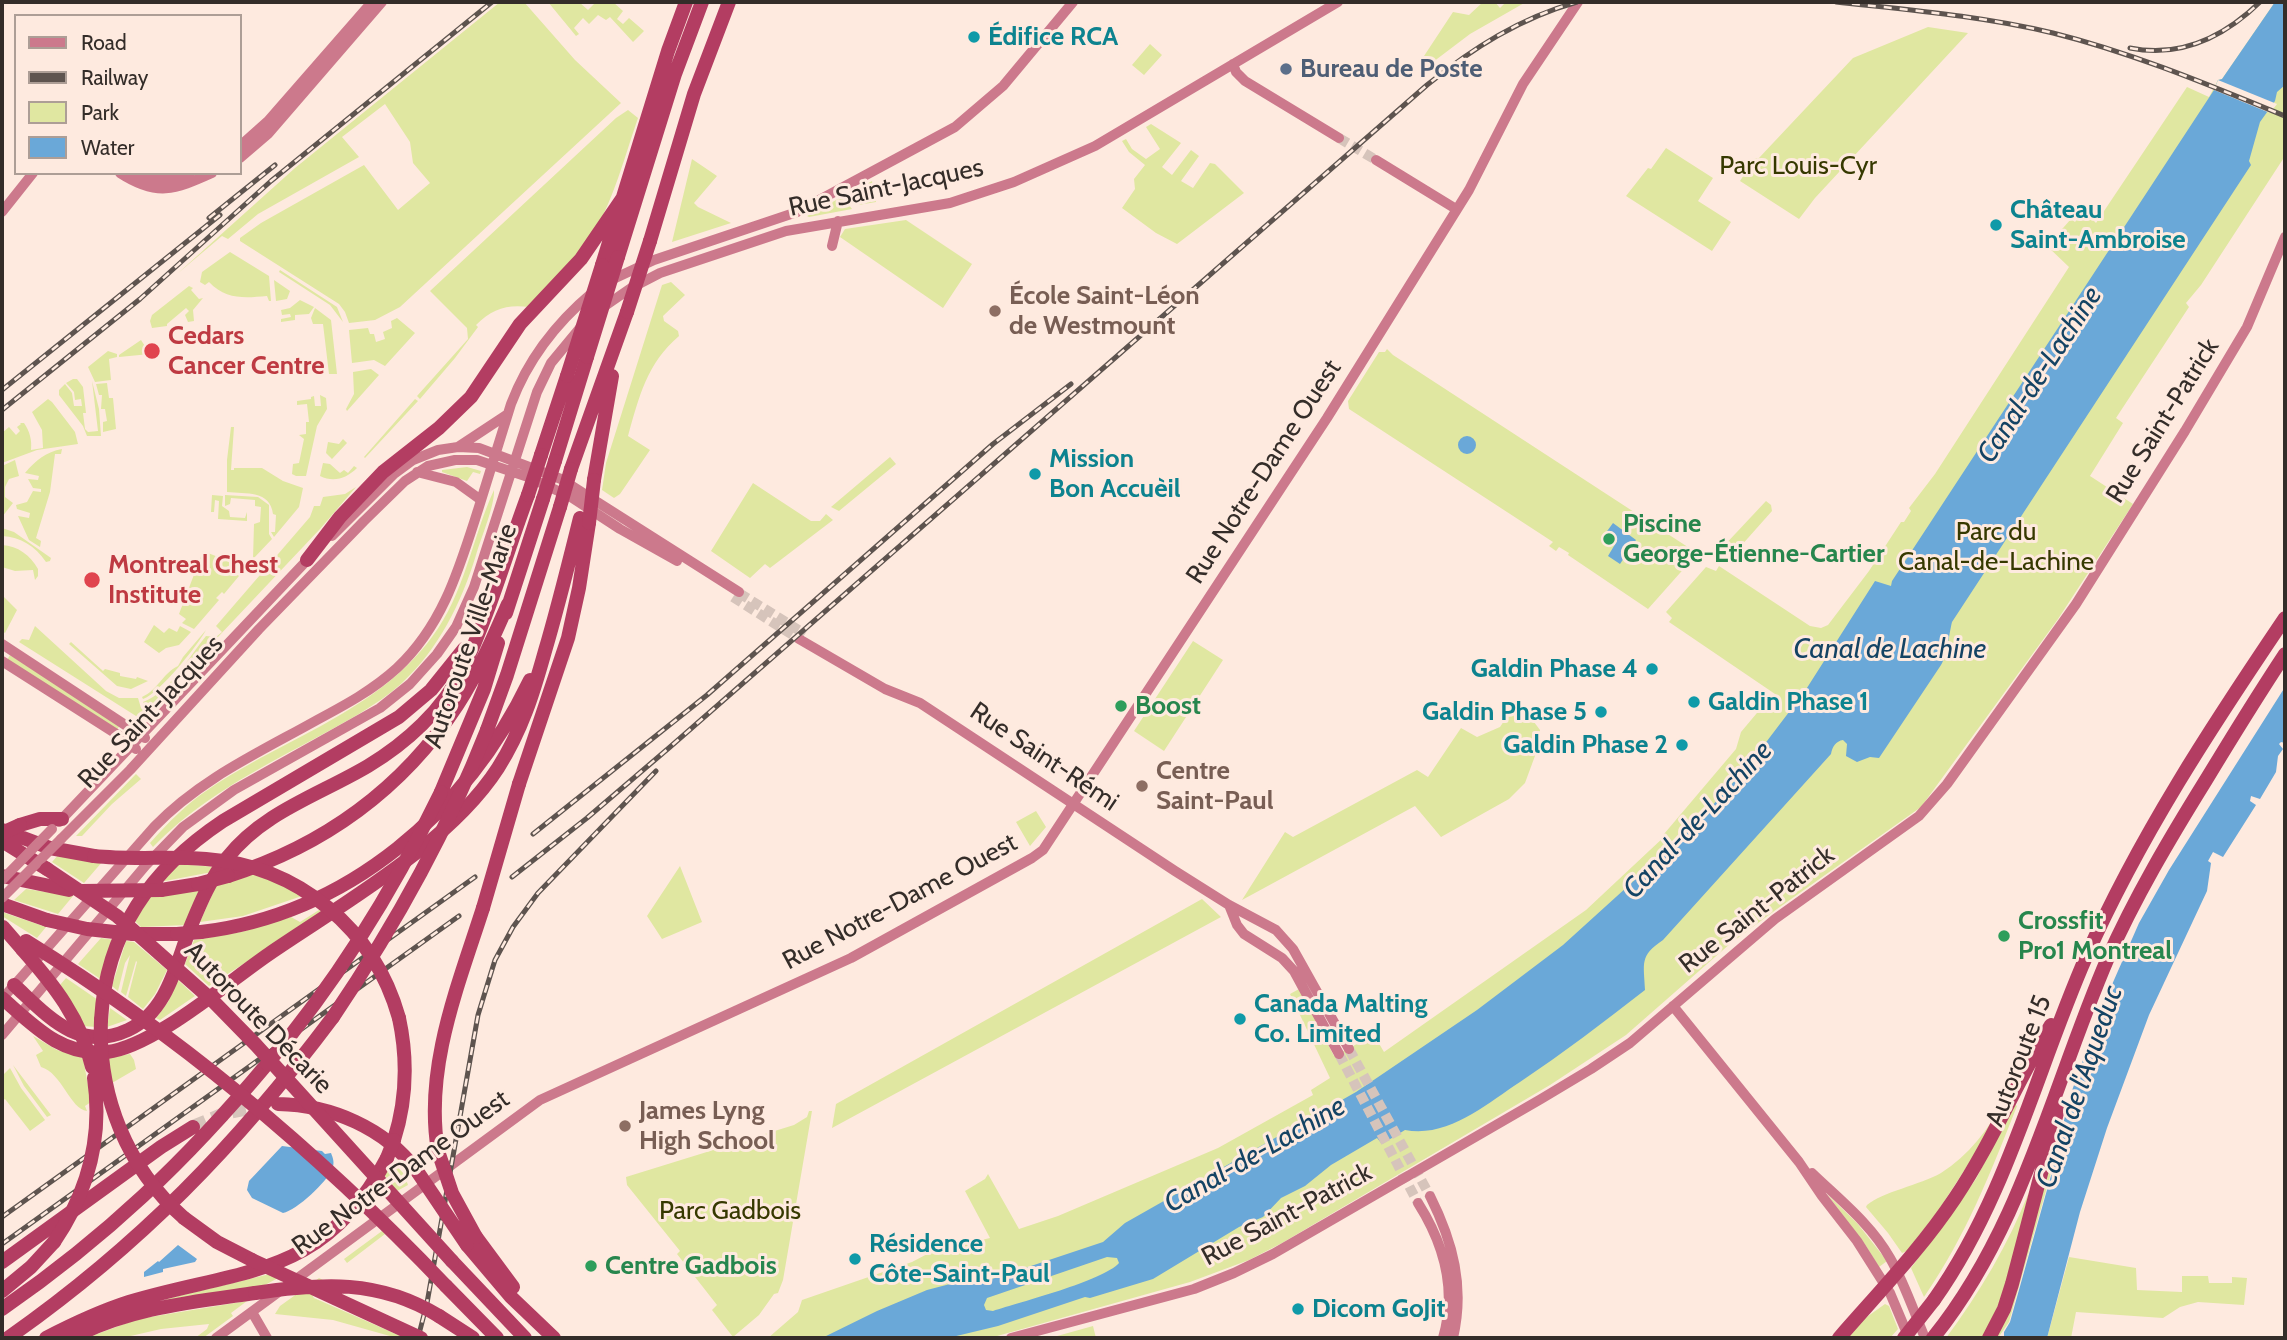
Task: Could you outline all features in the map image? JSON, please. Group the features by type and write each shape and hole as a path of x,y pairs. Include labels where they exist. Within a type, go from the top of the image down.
{"highway":[{"path":"14,985 63,1028 90,1036 120,1033 147,1018 164,994 204,896 228,856 270,818 391,751 418,729 446,696 463,669 528,495 548,458 567,376 622,199 650,133 686,2"},
{"path":"659,101 702,2"},
{"path":"2,998 48,1037 76,1049 106,1052 131,1046 171,1023 343,905 431,839 483,790 506,756 526,715 584,520 619,340 685,121 729,2"},
{"name":"Autoroute Ville-Marie","path":"2,1308 66,1261 150,1190 204,1137 267,1064 326,987 372,919 411,851 441,792 484,689 508,604 543,499 548,458 587,357 618,257 650,133"},
{"path":"307,560 341,517 383,472 439,428 462,406 537,305 581,259 622,199"},
{"name":"Autoroute Ville-Marie","path":"8,1338 85,1281 182,1195 230,1145 272,1097 333,1017 418,880 451,815 487,730 507,675 578,447 619,340"},
{"path":"472,1241 438,1151 434,1106 438,1059 519,784 568,638 579,588 584,520"},
{"path":"2,878 69,890 161,890 228,876 273,860 325,834 368,804 427,746 473,678 508,604"},
{"path":"421,1338 252,1260 218,1242 184,1218 147,1177 120,1131 103,1071 101,1020 106,979 117,946 141,897 162,871 191,844 216,826 376,732 418,702 460,655 488,605"},
{"name":"Autoroute 15","path":"1906,1338 1964,1255 1986,1213 2070,994 2105,916 2204,743 2285,618"},
{"path":"2,904 47,920 87,929 132,934 177,934 256,921 307,904 361,875 420,832 458,791 493,747 519,705 545,650"},
{"name":"Autoroute 15","path":"1933,1338 1974,1281 2003,1228 2107,961 2139,896 2189,806 2285,654"},
{"path":"2,832 40,819 57,824"},
{"path":"2,832 50,848 94,856 215,860 250,866 287,880 329,907 354,931 382,973 400,1018 405,1052 405,1085 394,1140 387,1158 370,1187 347,1216 317,1241 285,1261 232,1278 129,1302 47,1338"},
{"name":"Autoroute Décarie","path":"2,841 117,916 213,1001 525,1338"},
{"path":"2,927 24,945 130,1009 235,1088 347,1186 497,1338"},
{"path":"2,1291 31,1268 54,1242 77,1205 91,1163 97,1129 93,1073 82,1036 68,1006 24,945"},
{"path":"1839,1338 1937,1224 2003,1117 2031,1058 2070,994"},
{"path":"1989,1338 2004,1309 2012,1284 2048,1152 2070,1053"},
{"path":"278,1104 321,1110 357,1122 387,1141 417,1171 472,1241 511,1297 551,1335"},
{"path":"2,1262 150,1154 193,1127"},
{"path":"72,1338 105,1323 142,1311 309,1285 354,1286 396,1296 439,1316 473,1338"}],"main road":[{"path":"242,144 276,112 367,6 382,2"},
{"name":"Rue Saint-Jacques","path":"2,898 143,756 282,605 398,487 428,466 455,460 477,460 492,464 523,376 537,352 561,322 594,291 654,260 788,215 962,122 1008,81 1073,2"},
{"name":"Rue Saint-Jacques","path":"2,1035 146,865 183,827 234,790 380,708 410,684 433,660 450,636 471,595 533,400 551,363 574,334 606,305 645,280 678,266 792,230 950,203 1014,182 1088,150 1338,2"},
{"name":"Rue Notre-Dame Ouest","path":"1552,40 1572,2"},
{"name":"Rue Notre-Dame Ouest","path":"216,1338 540,1100 871,948 1036,856 1049,843 1307,450 1456,209 1492,147 1520,89 1578,2"},
{"path":"242,156 268,134 367,6"},
{"path":"1233,64 1237,75 1339,138"},
{"path":"1376,160 1456,209"},
{"path":"2,212 31,175"},
{"path":"123,175 139,184 160,189 174,188 207,175"},
{"path":"141,175 163,181 183,175"},
{"path":"832,246 838,221"},
{"name":"Rue Saint-Patrick","path":"1011,1338 1207,1285 1263,1259 1591,1069 1635,1038 1775,919 1909,824 1935,800 2080,597 2247,327 2285,237"},
{"path":"458,447 508,414"},
{"name":"Rue Saint-Jacques","path":"2,878 57,824 307,560 401,469 427,453 458,447 479,447 497,452"},
{"path":"2,998 154,827 192,792 359,696 408,657 427,633 446,601 461,565 492,464 572,497 620,529 736,595 571,484 497,452"},
{"path":"417,472 456,482 481,500"},
{"name":"Rue Saint-Rémi","path":"802,637 885,689 920,703 1229,905 1269,925 1288,942 1344,1051 1294,971 1282,958 1244,934 1229,905"},
{"path":"2,644 152,744"},
{"path":"2,661 132,745 143,756"},
{"path":"1673,1006 1799,1162 1863,1249 1886,1284 1906,1338"},
{"path":"1799,1162 1868,1228 1885,1251 1897,1272 1925,1338"},
{"path":"1430,1196 1445,1227 1456,1264 1458,1301 1453,1338"},
{"path":"1418,1202 1437,1236 1446,1265 1449,1304 1443,1338"},
{"path":"252,1312 267,1338"}],"green space":[{"path":"500,2 524,2 575,60 621,103 400,307 375,320 349,323 339,304 240,241 240,238 261,223 364,165 398,210 430,183 413,163 410,142 385,104 342,137 359,157 258,214 228,239 222,236 177,274 295,168"},
{"path":"548,2 579,2 588,10 596,2 613,2 623,11 617,19 623,24 629,18 644,31 633,42 610,17 606,20 598,15 589,24 583,18 574,28 579,34 576,36"},
{"path":"1483,2 1495,2 1500,8 1506,2 1526,2 1470,34 1433,62 1424,56 1453,12 1469,15"},
{"name":"Parc du Canal-de-Lachine","path":"2275,2 2285,2 2285,156 2201,285 2186,303 2189,307 2116,418 2123,423 2090,476 2133,504 2058,619 1921,807 1731,943 1626,1035 1550,1085 1249,1260 1190,1282 990,1338 768,1338 798,1312 802,1300 912,1262 931,1252 990,1238 965,1191 985,1179 988,1174 1019,1229 1058,1216 1218,1148 1313,1095 1311,1090 1330,1078 1290,994 1299,989 1334,1056 1374,1035 1384,1052 1586,910 1665,836 1736,749 1741,732 1767,701 1772,704 1778,696 1669,622 1672,618 1666,612 1706,567 1716,571 1719,566 1810,626 1821,628 1828,625 1869,571 1901,522 1904,522 1911,511 1909,508 1935,474 2069,267 2047,246 2071,219 2075,222 2083,212 2088,216 2094,209 2096,223 2187,87 2209,97 2218,80 2222,79"},
{"name":"Parc Louis-Cyr","path":"1928,27 1968,33 1815,198 1799,219 1740,181 1755,158 1758,159 1853,58"},
{"path":"1150,44 1162,55 1144,75 1132,65"},
{"path":"628,110 638,118 621,170 600,221 581,252 529,307 514,306 494,311 476,325 478,327 455,358 420,399 417,396 468,339 467,328 430,291 616,118"},
{"path":"1151,124 1181,143 1162,167 1172,175 1191,150 1199,156 1181,181 1193,188 1210,163 1215,164 1244,193 1177,244 1156,233 1122,208 1135,189 1134,179 1145,165 1129,152 1122,141 1126,139 1132,149 1146,159 1160,149 1146,127"},
{"path":"1666,148 1713,178 1698,201 1731,222 1712,251 1626,196"},
{"path":"692,159 717,176 694,203 731,223 672,242"},
{"path":"872,181 876,202 858,205 853,203 851,197 854,191"},
{"path":"847,194 846,201 852,209 807,216"},
{"path":"906,220 972,264 943,308 840,237 845,229"},
{"path":"230,252 269,276 271,301 267,296 229,295 209,282 205,285 200,282 202,272"},
{"path":"280,270 337,307 343,322 330,305 279,272"},
{"path":"274,280 290,291 287,299 276,301"},
{"path":"671,282 685,295 663,316 664,321 678,331 679,336 668,346 652,369 628,436 650,450 620,494 614,498 602,490 606,463 662,285"},
{"path":"189,286 199,299 203,298 193,310 194,321 188,322 185,315 189,311 186,308 167,326 152,328 152,315"},
{"path":"300,300 314,307 309,314 295,315 295,320 281,322 281,319 291,317 290,314 282,315 281,310 290,308"},
{"path":"315,308 331,320 337,374 329,374 323,324 313,324 311,318"},
{"path":"397,318 415,333 385,366 374,360 352,363 349,330 368,328 370,334 374,334 376,342 385,339 383,332 392,328 391,321"},
{"path":"141,340 150,354 119,357 119,355"},
{"path":"1387,349 1697,553 1696,555 1648,609 1568,555 1569,553 1559,547 1556,551 1549,546 1553,542 1349,409 1348,401 1379,352 1385,352"},
{"path":"108,351 117,354 117,357 109,359 111,380 95,382 88,367"},
{"path":"371,369 379,375 347,411 354,394 353,372"},
{"path":"77,379 83,387 86,413 83,413 85,429 88,432 98,431 92,381 99,409 101,436 87,436 83,426 59,395 59,390 65,384 72,393 74,406 82,406 81,399 75,400 74,392 66,383"},
{"path":"107,383 109,398 113,398 116,429 103,432 103,422 107,421 105,409 101,409 102,395 99,395 96,384"},
{"path":"320,395 326,398 327,409 317,426 306,476 296,476 292,474 293,464 299,463 304,439 299,435 306,434 306,422 309,422 307,404 297,405 297,401 314,396 315,406 321,406"},
{"path":"48,399 75,432 78,444 37,450 2,463 2,433 9,427 16,435 20,431 17,427 24,423 30,436 31,450 43,448 42,430 32,412"},
{"path":"415,399 418,401 365,458 364,457"},
{"path":"231,427 234,427 231,470 262,468 283,481 303,488 299,507 274,537 271,532 275,532 276,515 267,501 256,495 227,492"},
{"path":"343,439 347,443 332,459 326,453 328,442 339,444"},
{"path":"62,449 61,454 55,454 50,492 36,538 41,541 40,547 29,540 18,516 29,518 30,513 17,509 16,505 27,502 33,491 41,492 41,489 33,488 28,479 38,480 39,476 25,473 42,457"},
{"path":"890,457 896,464 839,511 831,507"},
{"path":"15,460 19,476 9,479 5,487 5,497 13,503 2,517 2,466"},
{"path":"323,463 330,464 340,473 344,470 348,473 354,466 357,468 345,477 330,479 320,476"},
{"path":"467,467 481,471 480,474 473,472 467,481 442,472 442,470"},
{"path":"753,483 811,521 820,521 826,514 833,520 770,568 765,564 750,578 711,551"},
{"path":"356,487 320,529 149,710 143,702 170,682 206,636 216,637 222,632 216,626 310,517 314,506 320,506 323,497 345,494"},
{"path":"494,490 490,513 456,608 438,640 402,683 347,721 208,800 153,847 150,843 201,795 238,771 357,705 410,663 432,637 453,602"},
{"path":"212,495 223,496 222,506 229,511 230,517 245,518 247,512 247,521 218,519 219,501 215,500 214,512 211,512"},
{"path":"225,495 258,497 269,505 269,534 272,539 253,559 254,524 260,522 261,507 255,506 255,500 231,498 230,504 225,506"},
{"path":"1766,501 1771,505 1772,511 1732,556 1722,556 1721,549"},
{"path":"2,528 14,532 51,558 50,561 46,562 27,543 2,536"},
{"path":"2,545 18,549 31,559 38,569 35,580 33,570 15,571 2,567"},
{"path":"203,551 241,566 244,570 224,594 222,592 216,598 219,600 194,629 182,623 186,619 179,614"},
{"path":"2,595 17,610 5,633 2,631"},
{"path":"154,625 164,633 169,628 177,632 180,626 191,632 179,645 159,653 144,642"},
{"path":"35,626 106,691 119,698 138,698 146,713 141,717 136,716 19,642 22,639 29,640"},
{"path":"206,630 187,657 159,688 143,699 142,697 178,666"},
{"path":"1193,641 1223,660 1164,751 1134,731"},
{"path":"71,642 103,671 105,669 120,673 120,676 148,681 131,689 117,686 69,644"},
{"path":"10,655 120,725 117,730 7,660"},
{"path":"1512,709 1534,722 1540,730 1539,745 1525,783 1509,799 1441,837 1415,806 1242,900 1285,832 1293,837 1417,770 1428,777 1461,728 1477,737 1500,727"},
{"path":"136,774 141,779 112,804 82,836 76,836"},
{"path":"1036,811 1046,827 1030,846 1016,822"},
{"path":"59,854 103,861 84,883 52,862"},
{"path":"178,864 216,867 212,872 163,880"},
{"path":"680,866 702,922 662,939 647,916"},
{"path":"254,874 302,896 243,916 200,922 216,886"},
{"path":"26,889 73,896 58,914 14,900"},
{"path":"199,890 201,892 186,925 141,927 135,921 150,897"},
{"path":"1202,899 1221,917 832,1128 836,1104"},
{"path":"319,910 324,912 209,986 185,964 194,940 241,932 291,917 300,922"},
{"path":"2,912 46,927 37,938 2,916"},
{"path":"101,938 115,940 102,980 78,964"},
{"path":"126,941 134,942 167,970 155,994 143,1009 128,997 136,961 126,996 121,992 130,955 125,963 118,991 112,986"},
{"path":"66,978 98,1000 96,1027 83,1026 60,985"},
{"path":"178,980 195,996 160,1020 156,1018 168,1002"},
{"path":"110,1008 127,1020 107,1027"},
{"path":"2045,1012 2015,1079 2003,1103"},
{"path":"33,1036 57,1050 83,1058 91,1102 85,1106 87,1111 76,1104 55,1076 41,1067 36,1055 43,1051"},
{"path":"130,1054 136,1069 112,1083 108,1058"},
{"path":"13,1065 51,1115 47,1117 24,1086"},
{"path":"10,1068 45,1120 30,1131 5,1099 2,1101 2,1076"},
{"path":"2003,1103 1989,1132 1938,1211 1907,1251 1902,1253 1867,1205 1882,1196 1941,1173 1977,1141"},
{"path":"2014,1104 2017,1106 1976,1204 1924,1297 1911,1268 1976,1179"},
{"name":"Parc Gadbois","path":"809,1111 812,1111 783,1280 778,1293 774,1294 759,1315 733,1337 712,1310 717,1305 677,1254 680,1251 627,1185 626,1177 794,1125 807,1117"},
{"path":"2063,1115 2051,1173 2009,1322 1998,1338 1994,1338"},
{"path":"391,1160 404,1174 408,1185 397,1191 384,1175"},
{"path":"2029,1192 2007,1285 1984,1338 1946,1338 1992,1268"},
{"path":"1827,1194 1857,1223 1887,1261 1879,1267"},
{"path":"382,1231 385,1234 347,1263 344,1259"},
{"path":"2069,1257 2136,1268 2137,1290 2182,1292 2182,1276 2208,1276 2209,1283 2232,1283 2232,1277 2247,1278 2244,1305 2198,1302 2180,1307 2163,1318 2076,1312 2071,1338 2047,1338"},
{"path":"270,1274 278,1278 265,1285 167,1302 166,1299"},
{"path":"319,1278 323,1280 309,1290 314,1298 405,1338 333,1320 275,1314 280,1306"},
{"path":"247,1301 231,1313 233,1316 203,1338 195,1338 207,1329 209,1324 161,1329 122,1338 86,1338 138,1319"},
{"path":"1885,1304 1889,1306 1898,1329 1890,1338 1847,1338 1864,1319"},
{"path":"1093,1326 1096,1338 1050,1338"}],"water":[{"name":"Canal de Lachine","path":"2275,2 2285,2 2285,85 2277,92 2275,101 2260,122 2249,161 2251,165 1952,622 1941,665 1879,758 1870,757 1857,762 1846,756 1847,744 1843,740 1835,745 1831,754 1646,956 1645,990 1552,1060 1466,1117 1437,1129 1405,1130 1382,1144 1377,1138 1331,1165 1305,1186 1281,1198 1263,1217 1239,1227 1153,1279 1090,1298 1085,1297 998,1326 948,1338 822,1338 927,1290 950,1284 986,1281 1103,1242 1125,1223 1356,1092 1477,1010 1563,945 1691,829 1748,766 1805,691 1875,581 1891,586 2218,80 2222,79","holes":["1107,1257 1117,1258 1119,1263 1110,1270 1079,1284 993,1311 986,1310 984,1305 987,1298"]},
{"path":"1467,436 1473,439 1476,445 1473,451 1467,454 1461,451 1458,445 1461,439"},
{"name":"Piscine George-Étienne-Cartier","path":"1613,523 1636,540 1620,564 1608,556 1617,541 1605,534"},
{"name":"Canal de l'Aqueduc","path":"2285,687 2285,743 2279,744 2283,749 2278,756 2276,772 2260,799 2251,796 2250,801 2256,805 2223,857 2213,852 2208,861 2211,863 2207,891 2149,1015 2107,1128 2080,1212 2047,1338 2004,1338 2052,1172 2069,1099 2100,1012 2139,923 2169,870"},
{"path":"282,1146 331,1153 334,1163 318,1188 296,1207 283,1213 252,1198 247,1190 249,1181"},
{"path":"178,1245 197,1259 195,1262 163,1269 163,1272 144,1277 144,1272"}],"pier":[{"path":"2218,80 2277,104 2270,113 2214,90"}],"tunnel":[{"path":"1339,138 1376,160"},
{"path":"739,593 805,634"},
{"path":"733,597 799,639"},
{"path":"1349,1049 1430,1196"},
{"path":"1339,1054 1418,1203"},
{"path":"193,1127 229,1112 263,1105"}],"railway":[{"path":"2,410 140,299 271,181 492,2"},
{"path":"512,877 670,747 1427,85 1498,36 1536,17 1577,2"},
{"path":"1836,2 1972,18 2053,33 2142,60 2285,116"},
{"path":"2130,48 2166,50 2200,42 2232,25 2260,2"},
{"path":"209,218 275,165"},
{"path":"2,390 220,215"},
{"path":"533,834 707,695 993,444 1071,384"},
{"path":"418,1338 427,1303 478,1015 495,960 513,927 538,893 656,771"},
{"path":"2,1217 475,877"},
{"path":"2,1244 459,916"}],"place":[{"name":"Édifice RCA","path":"974,37"},
{"name":"Bureau de Poste","path":"1286,69"},
{"name":"Château Saint-Ambroise","path":"1996,225"},
{"name":"École Saint-Léon de Westmount","path":"995,311"},
{"name":"Cedars Cancer Centre","path":"152,351"},
{"name":"Mission Bon Accuèil","path":"1035,474"},
{"name":"Piscine George-Étienne-Cartier","path":"1609,539"},
{"name":"Montreal Chest Institute","path":"92,580"},
{"name":"Galdin Phase 4","path":"1652,669"},
{"name":"Galdin Phase 1","path":"1694,702"},
{"name":"Boost","path":"1121,706"},
{"name":"Galdin Phase 5","path":"1601,712"},
{"name":"Galdin Phase 2","path":"1682,745"},
{"name":"Centre Saint-Paul","path":"1142,786"},
{"name":"Crossfit Pro1 Montreal","path":"2004,936"},
{"name":"Canada Malting Co. Limited","path":"1240,1019"},
{"name":"James Lyng High School","path":"625,1126"},
{"name":"Résidence Côte-Saint-Paul","path":"855,1259"},
{"name":"Centre Gadbois","path":"591,1266"},
{"name":"Dicom GoJit","path":"1298,1309"}],"water label":[{"name":"Canal-de-Lachine","path":"2040,375"},
{"name":"Canal-de-Lachine","path":"1698,820"},
{"name":"Canal-de-Lachine","path":"1255,1155"}]}
